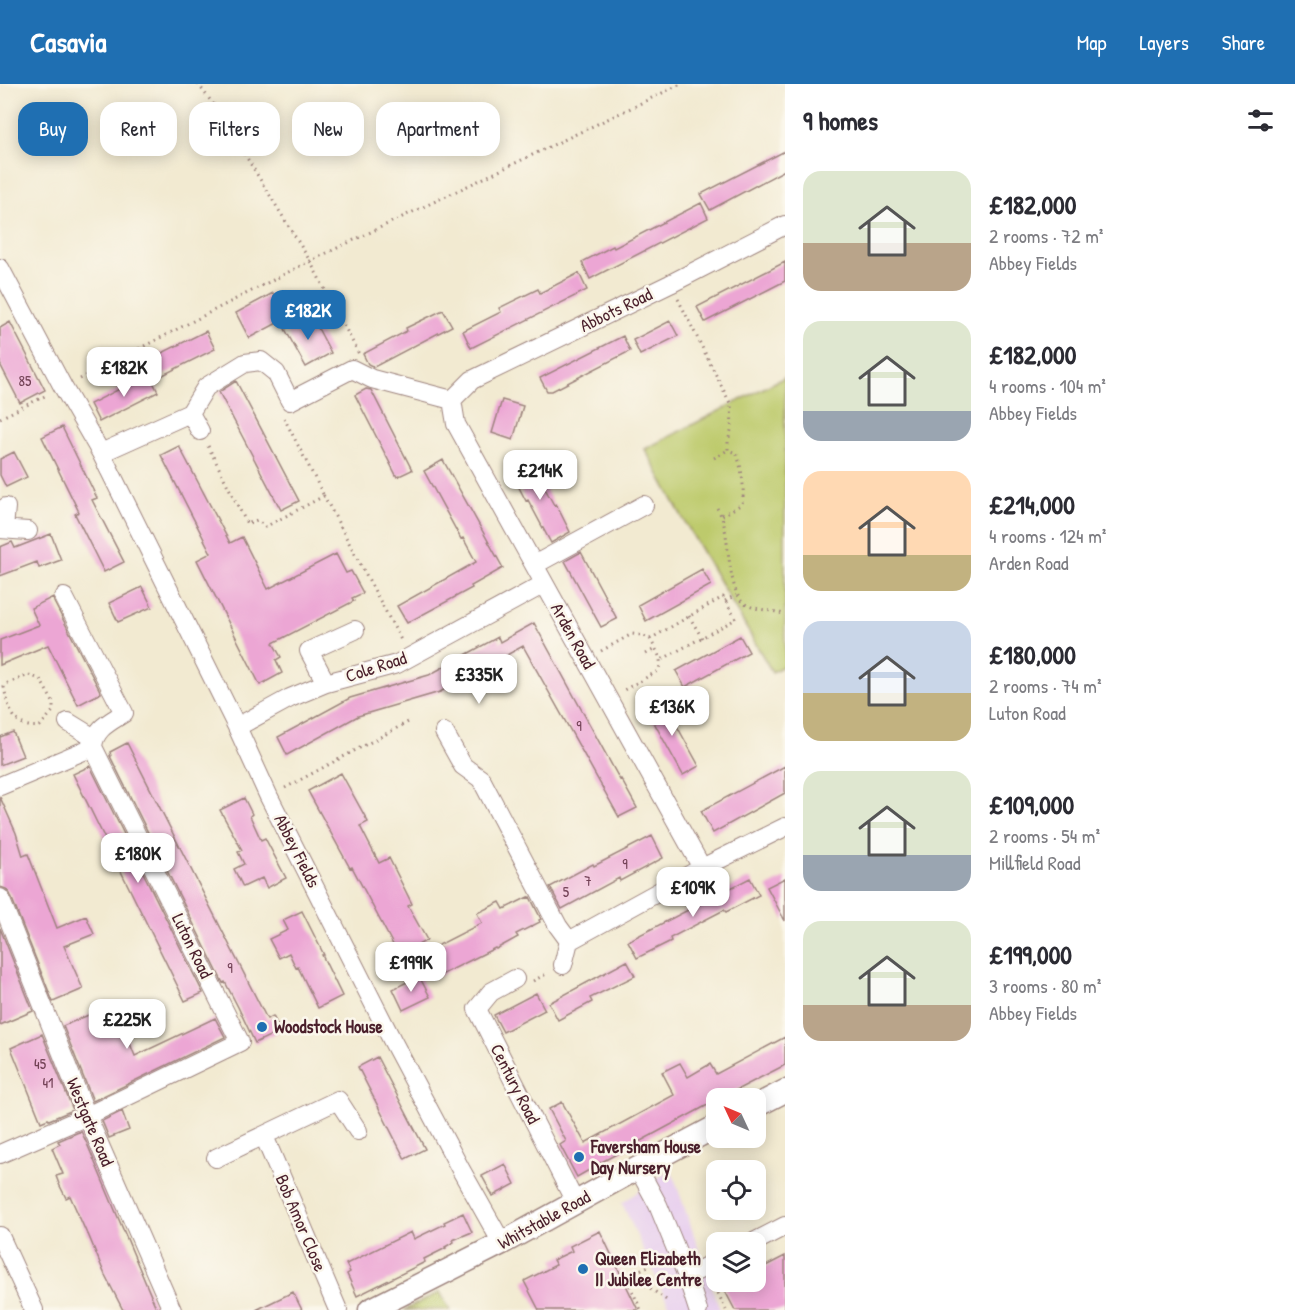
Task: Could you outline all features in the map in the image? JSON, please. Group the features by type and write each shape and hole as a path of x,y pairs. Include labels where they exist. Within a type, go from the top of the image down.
{"main road":[{"path":"766,1101 785,1091"},
{"name":"Whitstable Road","path":"370,1310 502,1243 706,1132"}],"street":[{"name":"Abbots Road","path":"452,400 472,380 670,284 785,225"},
{"name":"Abbey Fields","path":"0,268 101,453 237,727 269,797 392,1040 502,1243"},
{"path":"101,453 190,412 206,387 245,363 261,362 276,373 290,401 352,369 372,379 452,400"},
{"name":"Arden Road","path":"452,400 456,424 702,868"},
{"path":"190,412 200,431"},
{"path":"534,565 644,505"},
{"path":"6,507 2,528 28,531"},
{"name":"Cole Road","path":"237,727 290,698 326,683 397,664 544,584"},
{"path":"0,786 94,742 102,727 124,713 64,597"},
{"path":"326,683 309,651 355,630"},
{"path":"68,722 94,742"},
{"path":"444,732 463,766 481,779 558,926 569,941"},
{"name":"Luton Road","path":"87,1116 240,1042 94,742"},
{"path":"563,965 569,941 702,868 785,827"},
{"name":"Westgate Road","path":"0,898 87,1116 172,1310"},
{"name":"Century Road","path":"515,979 491,992 477,1009 575,1202"},
{"path":"216,1158 338,1100 358,1131"},
{"path":"0,1154 87,1116"},
{"name":"Bob Amor Close","path":"264,1136 338,1310"},
{"path":"638,1168 658,1205 687,1276 698,1310"},
{"path":"766,1236 785,1226"},
{"path":"0,1236 34,1310"},
{"path":"687,1276 706,1266"}],"path":[{"path":"198,84 217,109 309,261 372,379"},
{"path":"0,418 309,261 681,84"},
{"path":"670,284 731,405 732,427 728,450"},
{"path":"290,401 279,408 410,657"},
{"path":"200,431 247,524 257,520 266,527 324,496"},
{"path":"714,458 728,450"},
{"path":"721,516 742,504 743,498 740,462 736,453 728,450"},
{"path":"717,508 727,540 736,595 747,606 785,615"},
{"path":"725,602 736,595"},
{"path":"650,639 723,597 736,619 661,660"},
{"path":"689,616 702,638"},
{"path":"586,659 632,634 650,639 656,649 661,660 658,671 608,699"},
{"path":"646,654 656,649"},
{"path":"29,675 40,678 53,702 53,711 40,726 31,728 22,724 12,715 2,686 29,675"},
{"path":"269,797 410,720"},
{"path":"515,979 532,981 563,965"},
{"path":"631,1274 651,1265"},
{"path":"641,1310 622,1273 631,1274 669,1302"}],"shaded area":[{"path":"671,1169 706,1270 706,1292 714,1292 720,1310 671,1310 622,1203"}],"green space":[{"path":"785,377 785,665 772,672 645,449"},
{"path":"440,1292 450,1310 404,1310"}],"building":[{"path":"785,151 785,170 710,210 701,194"},
{"path":"701,203 708,218 590,279 582,262"},
{"path":"785,262 785,281 705,322 697,307"},
{"path":"579,273 587,290 471,348 463,331 501,312 499,308 538,289 540,293"},
{"path":"273,293 287,318 249,338 236,313"},
{"path":"443,310 452,326 374,367 368,364 363,354 407,331 406,328"},
{"path":"311,315 331,353 306,367 285,329"},
{"path":"670,321 678,336 640,355 633,340"},
{"path":"10,322 45,390 20,403 0,364 0,328"},
{"path":"206,331 215,349 155,379 146,361"},
{"path":"623,336 630,351 552,391 547,391 540,378"},
{"path":"149,374 158,392 99,422 90,404"},
{"path":"236,381 299,501 281,510 219,392"},
{"path":"366,389 371,390 412,470 397,477 355,395"},
{"path":"502,400 523,406 513,440 492,433"},
{"path":"62,427 97,498 92,500 124,562 104,572 75,514 79,512 42,437"},
{"path":"179,446 230,543 242,537 268,589 336,554 346,573 351,571 363,593 352,598 354,601 273,643 281,657 276,660 282,673 260,685 197,560 211,553 161,455"},
{"path":"14,452 27,477 6,487 0,475 0,459"},
{"path":"529,459 570,532 551,543 510,470"},
{"path":"443,460 503,568 471,586 472,588 407,623 397,606 476,562 424,471"},
{"path":"51,534 61,560 39,568 37,562 0,576 0,547 12,542 15,548"},
{"path":"581,552 617,619 601,627 565,561"},
{"path":"702,569 711,585 646,621 638,605"},
{"path":"142,587 152,607 118,622 109,603"},
{"path":"53,597 101,693 78,705 48,645 0,665 0,640 39,625 31,608"},
{"path":"534,623 637,808 619,817 523,646 440,692 358,716 287,755 278,737 350,698 429,675 498,637 500,642"},
{"path":"740,636 749,652 685,687 676,671"},
{"path":"662,699 699,766 683,775 646,708"},
{"path":"13,732 23,756 0,765 0,737"},
{"path":"127,743 267,1019 273,1016 280,1031 255,1043 110,756 110,752"},
{"path":"90,766 203,993 185,1001 73,774"},
{"path":"785,766 785,793 713,833 701,811"},
{"path":"341,773 368,822 360,826 379,863 389,858 412,904 408,906 427,940 399,956 352,867 350,868 308,791"},
{"path":"0,797 16,833 23,856 28,854 57,928 86,916 94,934 64,946 83,989 53,1002 10,894 6,889 0,887"},
{"path":"244,798 261,840 265,838 286,878 267,888 262,878 243,887 234,869 244,864 238,852 242,850 220,810"},
{"path":"652,836 663,858 620,881 619,878 562,909 550,887"},
{"path":"750,878 759,895 726,912 724,910 637,958 628,941"},
{"path":"785,878 785,921 767,887"},
{"path":"528,897 541,919 540,922 516,934 518,937 496,949 439,976 427,951 482,923 477,913 500,902 504,909"},
{"path":"302,911 342,996 318,1008 289,953 279,958 269,939 288,930 283,920"},
{"path":"0,928 33,1011 0,1025"},
{"path":"627,961 635,976 590,998 592,1002 558,1020 549,1003"},
{"path":"419,976 430,997 403,1010 393,989"},
{"path":"536,993 545,1010 503,1032 494,1015"},
{"path":"114,1004 135,1056 215,1018 225,1037 93,1101 63,1026"},
{"path":"42,1034 73,1110 41,1122 11,1048"},
{"path":"785,1037 785,1065 740,1088 706,1088 706,1106 577,1177 560,1145 566,1141 549,1109 562,1102 585,1143 674,1095 662,1072 680,1063 688,1077 710,1064 716,1074"},
{"path":"377,1057 425,1149 405,1159 358,1067"},
{"path":"122,1111 129,1130 109,1138 102,1121"},
{"path":"81,1131 157,1310 123,1310 70,1196 66,1198 59,1184 56,1176 63,1174 52,1148 60,1144 58,1141"},
{"path":"505,1164 515,1184 493,1196 482,1176"},
{"path":"463,1213 472,1232 453,1240 454,1242 446,1248 424,1259 425,1262 357,1296 347,1274 350,1272 346,1264 411,1232 414,1239"},
{"name":"Queen Elizabeth II Jubilee Centre","path":"600,1231 638,1310 539,1310 524,1281 556,1265 553,1260 572,1251 570,1246"},
{"path":"785,1256 785,1310 735,1310 726,1292 766,1292 766,1266"},
{"path":"293,1292 302,1310 256,1310"}],"place":[{"name":"Woodstock House","path":"262,1027"},
{"name":"Faversham House Day Nursery","path":"579,1157"},
{"name":"Queen Elizabeth II Jubilee Centre","path":"583,1269"}]}
